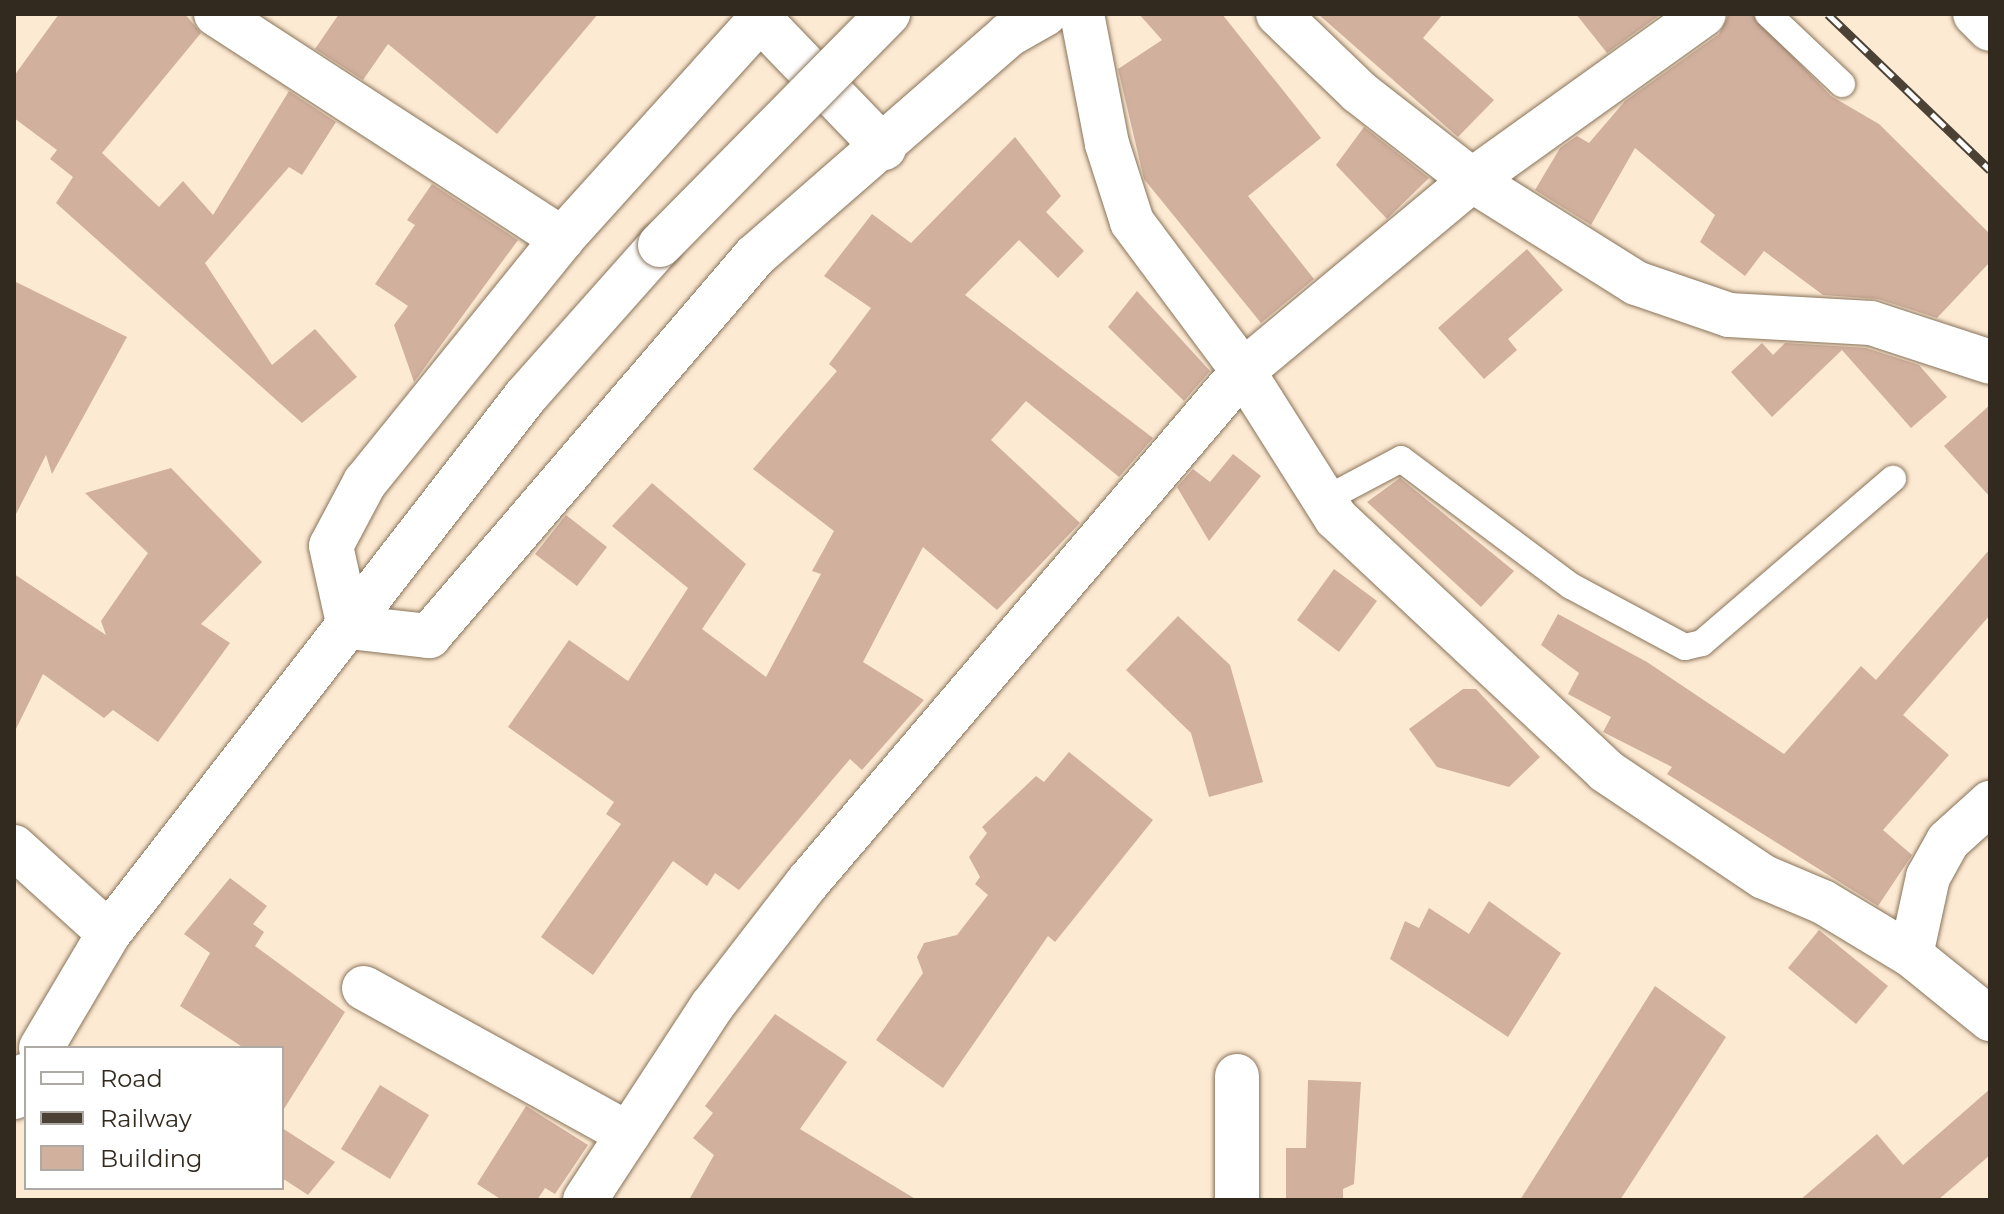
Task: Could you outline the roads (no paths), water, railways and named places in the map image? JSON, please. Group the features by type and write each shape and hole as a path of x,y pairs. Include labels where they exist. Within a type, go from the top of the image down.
{"street":[{"path":"216,14 562,239"},
{"path":"42,1046 109,933 525,397 660,245 888,14"},
{"path":"349,627 429,636 755,256 884,148 1008,35 1045,14"},
{"path":"1082,14 1107,144 1132,222 1243,371 1324,500 1606,771 1764,877 1823,902 1911,955 1990,1019"},
{"path":"1278,14 1359,92 1472,180 1636,283 1729,315 1871,323 1990,362"},
{"path":"585,1200 712,1006 808,882 1243,371 1472,180 1704,14"},
{"path":"1975,14 1990,29"},
{"path":"349,627 331,546 365,482 562,239 763,16 884,148"},
{"path":"1911,955 1928,877 1948,841 1990,803"},
{"path":"14,847 109,933"},
{"path":"364,988 628,1134"},
{"path":"1237,1076 1237,1200"},
{"path":"14,1097 24,1079"}],"lane":[{"path":"1768,14 1842,84"},
{"path":"1324,500 1401,459 1571,586 1685,647 1702,643 1893,479"}],"railway":[{"path":"1828,14 1990,170"}]}
